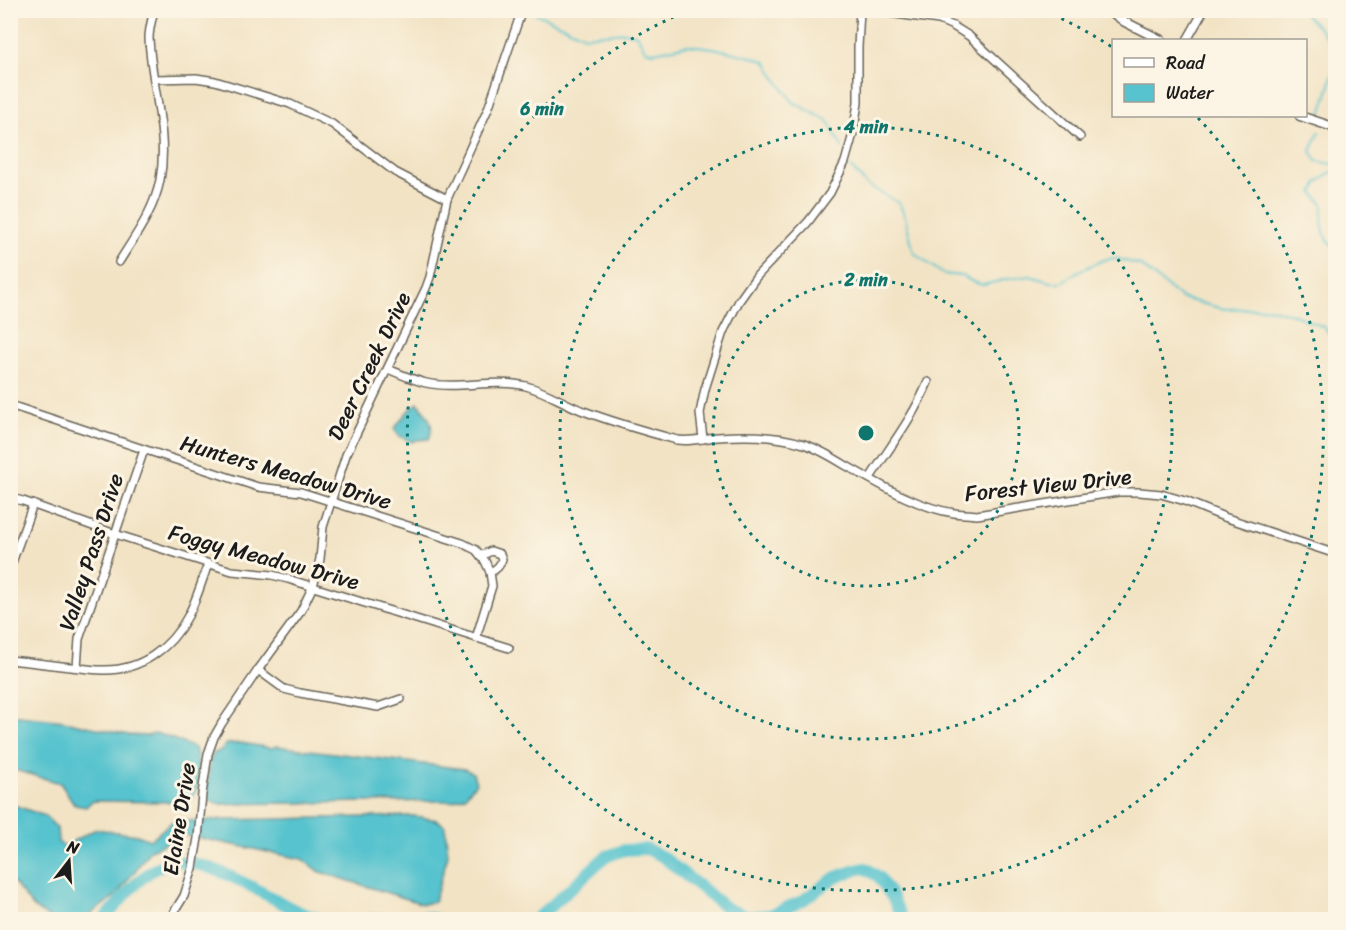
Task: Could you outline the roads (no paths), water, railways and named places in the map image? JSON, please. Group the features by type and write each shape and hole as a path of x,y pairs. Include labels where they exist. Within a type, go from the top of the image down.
{"main road":[{"path":"1109,10 1125,22 1159,39"},
{"path":"1303,117 1335,128"}],"street":[{"path":"118,262 138,234 154,202 160,180 163,155 161,121 149,36 154,10"},
{"name":"Deer Creek Drive","path":"222,723 301,611 313,586 320,559 323,527 346,455 430,278 447,199 488,109 522,10"},
{"path":"703,439 700,413 723,332 739,301 756,277 808,222 830,193 845,162 858,103 860,10"},
{"path":"867,10 939,20 953,26 969,36 1080,137"},
{"path":"1188,39 1204,10"},
{"path":"154,80 196,78 215,81 290,104 332,124 395,172 447,199"},
{"name":"Forest View Drive","path":"388,369 428,383 493,382 530,387 578,409 646,432 688,442 703,439 762,437 805,444 911,500 954,513 977,515 1118,492 1161,494 1335,554"},
{"path":"870,478 928,382"},
{"name":"Hunters Meadow Drive","path":"10,408 16,407 258,488 301,492 462,543 476,550 490,572 492,586 476,638"},
{"name":"Valley Pass Drive","path":"77,667 79,639 144,450"},
{"name":"Foggy Meadow Drive","path":"10,498 208,564 232,571 272,575 313,586 509,648"},
{"path":"10,568 33,504"},
{"name":"Hunters Meadow Drive","path":"481,556 491,550 500,554 501,564 490,572"},
{"path":"10,660 103,670 125,668 147,660 163,649 176,635 198,593 208,564"},
{"path":"258,670 284,689 300,693 378,706 401,699"},
{"name":"Elaine Drive","path":"169,920 184,896 193,868 208,754 222,723"}],"water":[{"path":"418,403 430,420 432,429 429,439 412,442 399,436 394,429 408,411"},
{"path":"10,715 64,721 129,735 147,736 155,733 195,748 199,775 195,792 191,800 92,801 86,807 75,805 60,783 11,769"},
{"path":"241,743 465,769 473,773 476,783 465,796 452,801 219,804 208,800 206,795 210,761 214,753 222,750 226,744"},
{"path":"11,804 45,816 57,828 58,842 64,846 96,829 137,835 150,840 173,821 414,816 437,820 445,826 448,855 434,902 423,904 318,871 302,859 185,835 150,850 115,896 84,919 51,919 33,907 14,883 11,883"}],"waterway":[{"path":"1301,10 1333,45 1336,55 1321,114"},
{"path":"535,13 585,36 625,32 637,35 645,50 654,52 688,45 713,48 766,62 793,102 828,121 842,147"},
{"path":"1319,132 1311,151 1317,161 1336,167"},
{"path":"851,167 867,185 899,203 914,253 943,274 962,276 983,285 1030,276 1050,282 1062,282 1103,260 1115,258 1140,265 1181,298 1224,309 1268,308 1292,314 1324,327 1336,342"},
{"path":"1336,169 1318,182 1313,193 1323,204 1323,228 1327,239 1336,249"},
{"path":"535,920 605,857 624,850 647,849 663,857 726,908 749,917 770,915 802,901 834,878 865,868 879,877 903,920"},
{"path":"104,920 132,888 148,874 165,864 179,862 214,869 297,911 323,920"},
{"path":"367,920 426,917 439,920"}]}
